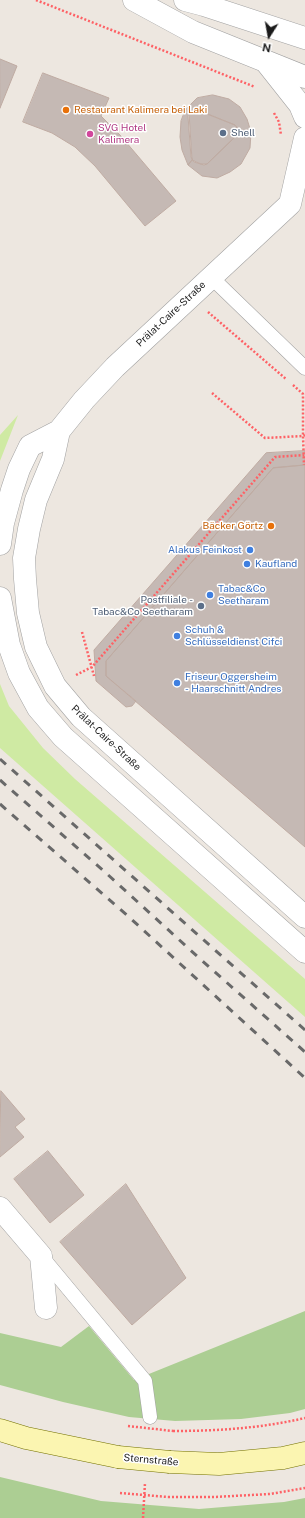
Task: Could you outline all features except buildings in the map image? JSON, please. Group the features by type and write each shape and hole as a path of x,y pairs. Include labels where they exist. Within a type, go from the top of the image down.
{"main road":[{"name":"Sternstraße","path":"0,1430 26,1438 118,1458 170,1462 219,1464 283,1458 305,1453"}],"street":[{"path":"134,0 193,32 264,59 305,77"},
{"path":"193,32 194,2 305,38"},
{"path":"264,59 300,105 305,117"},
{"name":"Prälat-Caire-Straße","path":"0,544 3,523 12,490 19,469 30,446 59,431 84,400 115,367 211,277 298,205 305,138"},
{"name":"Prälat-Caire-Straße","path":"59,431 53,459 36,500 24,558 28,613 36,647 55,686 81,717 305,917"},
{"path":"0,598 9,645 16,666 38,708 43,714 63,737 305,952"},
{"path":"0,1208 41,1256 46,1308"}],"lane":[{"path":"211,277 305,368"},
{"path":"41,1256 145,1381 150,1417"}],"path":[{"path":"36,0 256,88"},
{"path":"272,109 279,122"},
{"path":"191,296 303,394 304,465"},
{"path":"212,394 265,438 304,436"},
{"path":"55,686 92,667 275,457 304,455"},
{"path":"82,632 94,676"},
{"path":"128,1426 173,1431 207,1431 246,1428 305,1418"},
{"path":"120,1493 168,1498 214,1497 270,1494 305,1488"}],"green space":[{"path":"18,415 0,461 0,435"},
{"path":"0,684 9,706 43,748 75,779 305,979 305,1017 0,748"},
{"path":"305,1311 305,1409 290,1413 241,1419 175,1421 129,1417 63,1402 0,1385 0,1333 61,1347 89,1326 134,1380"},
{"path":"0,1477 101,1501 199,1509 284,1502 305,1498 305,1518 0,1518"}],"railway":[{"path":"0,759 305,1030"},
{"path":"0,780 305,1052"},
{"path":"0,804 129,917 305,1078"}],"place":[{"name":"Restaurant Kalimera bei Laki","path":"66,110"},
{"name":"Shell","path":"223,133"},
{"name":"SVG Hotel Kalimera","path":"90,134"},
{"name":"Bäcker Görtz","path":"271,526"},
{"name":"Alakus Feinkost","path":"250,550"},
{"name":"Kaufland","path":"247,564"},
{"name":"Tabac&Co Seetharam","path":"210,595"},
{"name":"Postfiliale - Tabac&Co Seetharam","path":"201,606"},
{"name":"Schuh & Schlüsseldienst Cifci","path":"177,636"},
{"name":"Friseur Oggersheim - Haarschnitt Andres","path":"177,683"}]}
